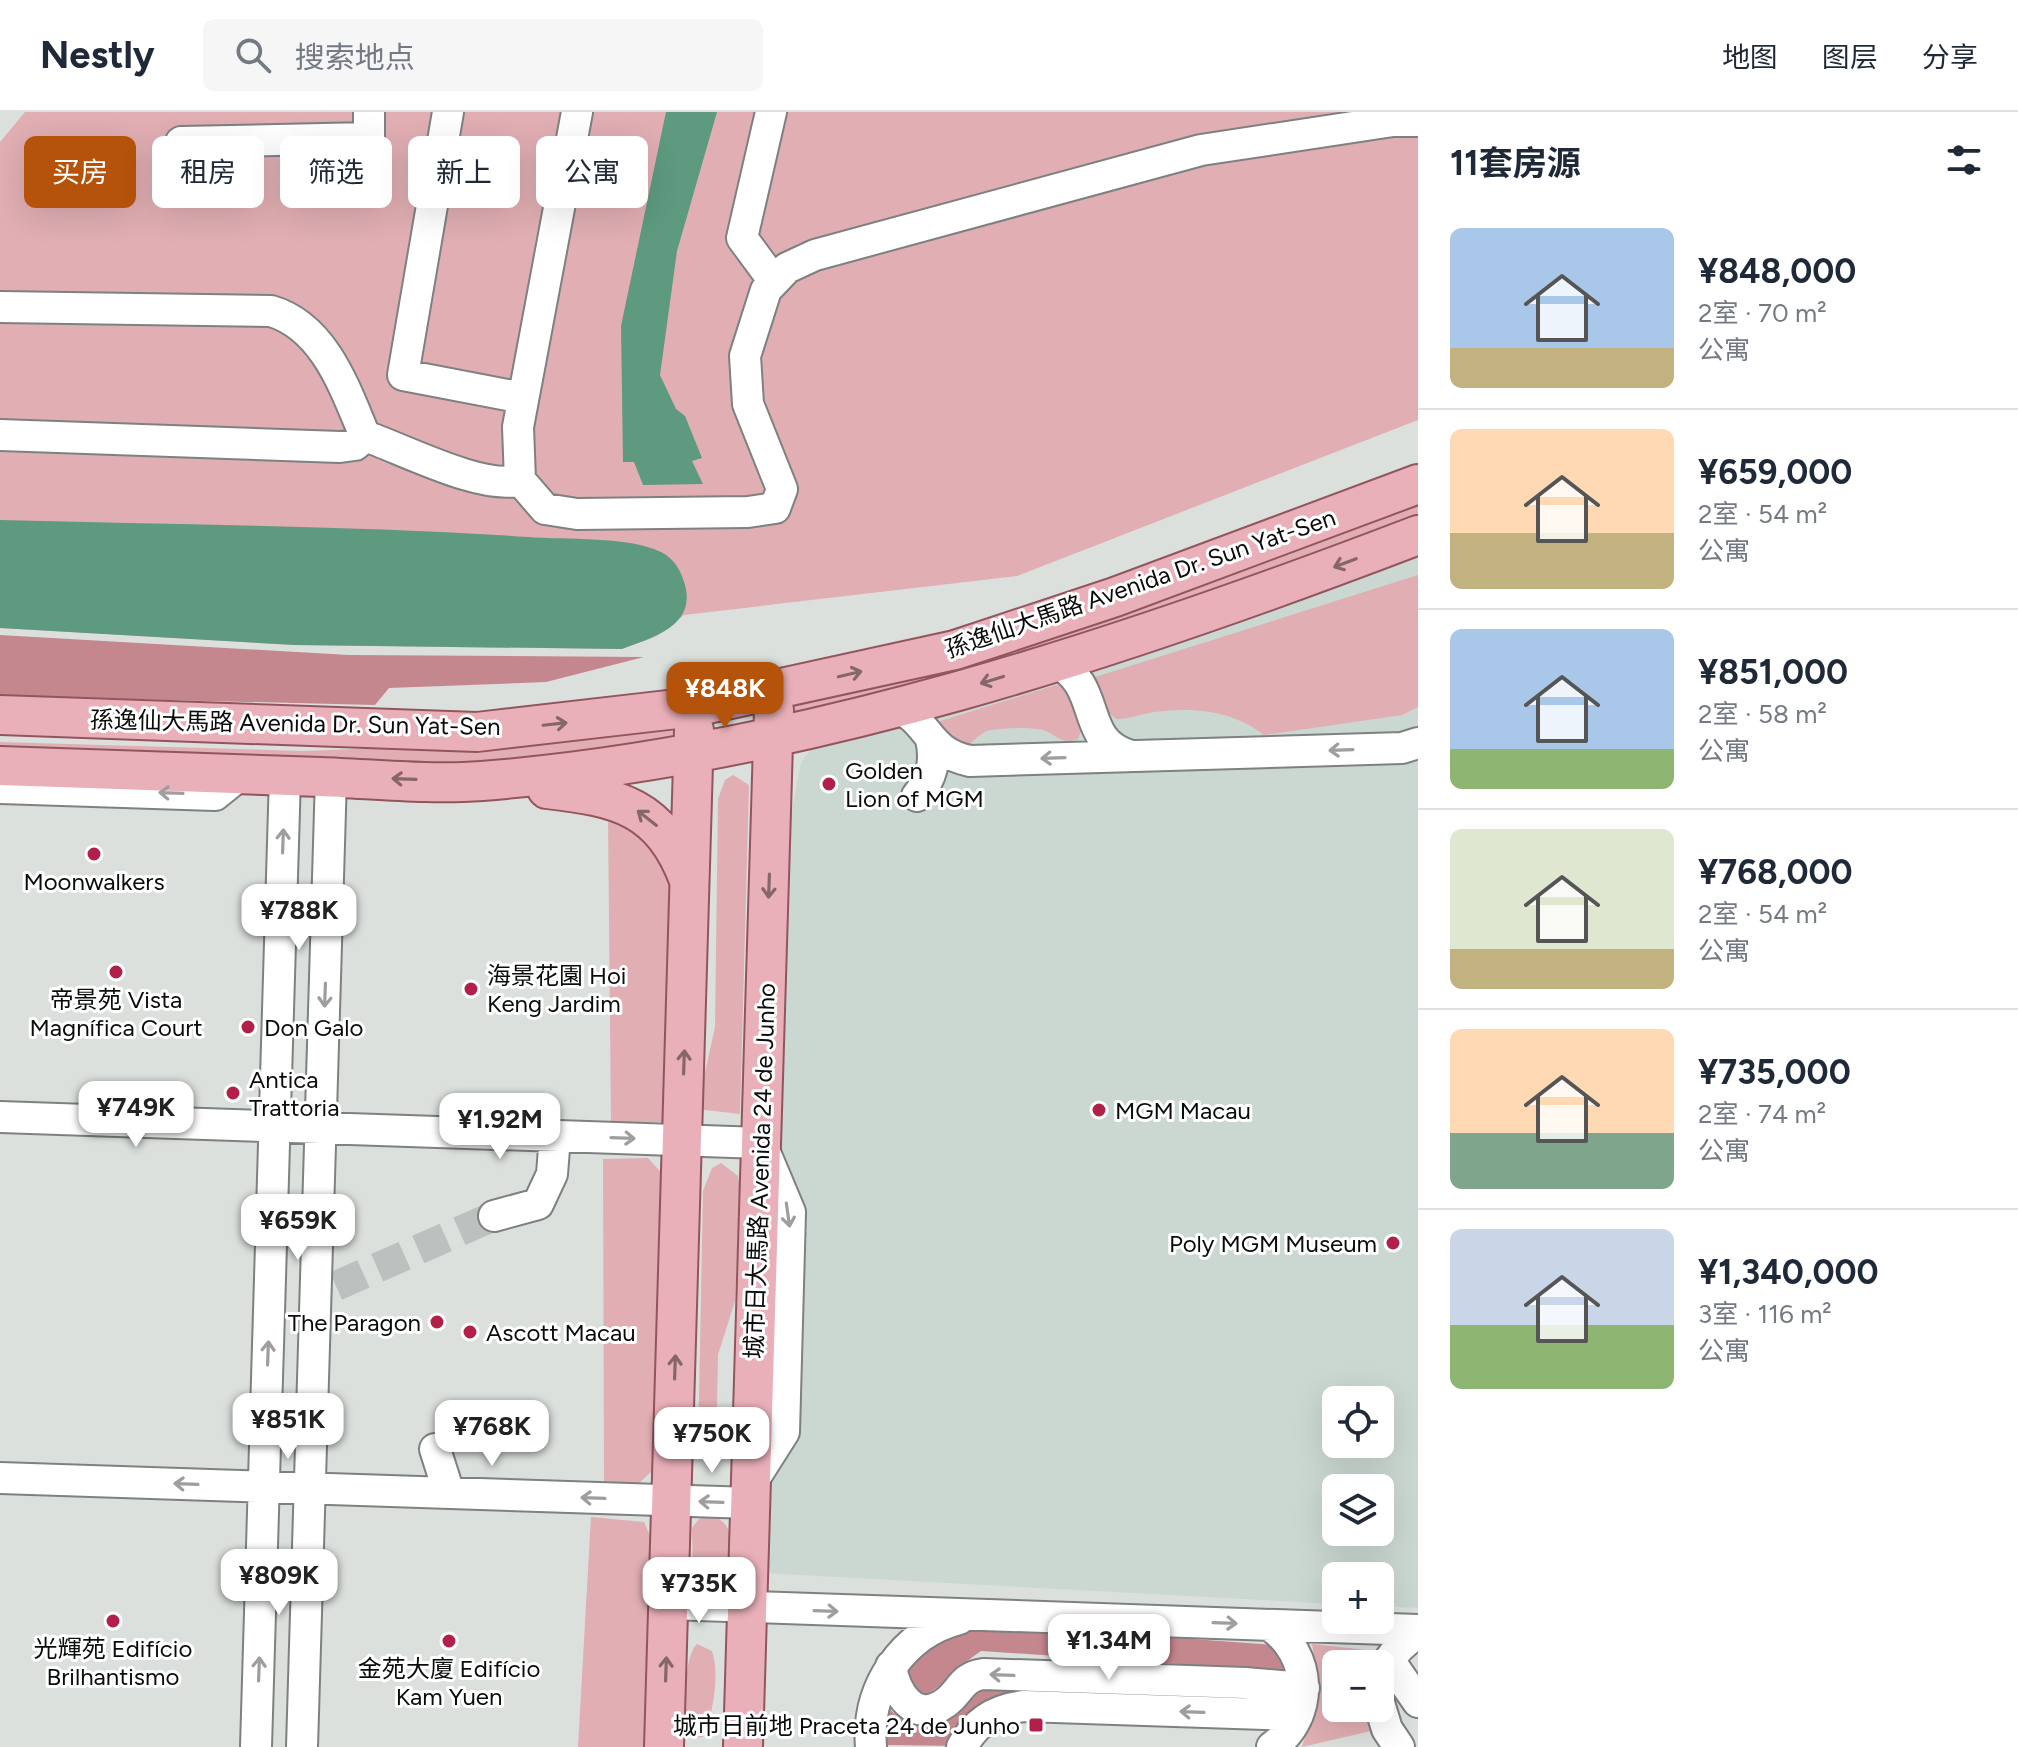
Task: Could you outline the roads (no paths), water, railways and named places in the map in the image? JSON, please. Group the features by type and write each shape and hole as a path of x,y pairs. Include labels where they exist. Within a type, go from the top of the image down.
{"main road":[{"name":"孫逸仙大馬路 Avenida Dr. Sun Yat-Sen","path":"0,715 477,732 694,707 955,650 1115,597 1418,484"},
{"name":"孫逸仙大馬路 Avenida Dr. Sun Yat-Sen","path":"0,766 477,782 575,772 693,753 895,706 1054,661 1182,622 1418,535"},
{"name":"城市日大馬路 Avenida 24 de Junho","path":"743,1747 774,691"},
{"path":"664,1747 694,707"},
{"path":"477,782 600,795 621,801 662,830 679,855 689,882"}],"street":[{"path":"264,140 369,138 369,112"},
{"path":"448,112 403,375 523,398"},
{"path":"577,112 518,427 520,480 545,509 577,514 748,512 775,508 782,499 782,489 748,404 745,356 751,328 773,280 815,255 1201,150 1393,121 1418,121"},
{"path":"771,112 742,238 773,280"},
{"path":"0,307 271,311 287,316 312,335 339,376 365,436 479,478 507,484 520,480"},
{"path":"0,435 340,447 355,445 365,436"},
{"path":"1054,661 1078,676 1101,737 1115,751 1131,756"},
{"path":"895,706 911,712 931,739 954,757 970,761 1402,748 1418,743"},
{"path":"917,796 926,784 935,758 931,739"},
{"path":"0,788 215,795 241,774"},
{"path":"256,1747 285,776"},
{"path":"302,1747 310,1488 326,1291 321,1128 331,777"},
{"path":"0,1117 761,1143"},
{"path":"494,1216 538,1204 552,1174 555,1136"},
{"path":"435,1449 449,1493"},
{"path":"0,1478 671,1501 751,1494"},
{"path":"668,1604 1418,1631"},
{"path":"871,1747 873,1707 891,1666 907,1648 931,1630 958,1619 988,1615"},
{"path":"1269,1625 1295,1653 1301,1702 1287,1734 1272,1747"},
{"path":"1394,1654 1418,1631"},
{"path":"1394,1664 1418,1683"},
{"path":"891,1666 898,1694 910,1705 925,1709 942,1705 964,1681 983,1674 1245,1683 1301,1702"},
{"path":"1394,1667 1418,1702"},
{"path":"962,1747 972,1731 990,1716 1024,1706 1301,1702"},
{"path":"1385,1722 1399,1747"}],"tunnel":[{"path":"336,1286 494,1216"}],"place":[{"name":"Golden Lion of MGM","path":"829,784"},
{"name":"Moonwalkers","path":"94,854"},
{"name":"帝景苑 Vista Magnífica Court","path":"116,972"},
{"name":"海景花園 Hoi Keng Jardim","path":"471,989"},
{"name":"Don Galo","path":"248,1027"},
{"name":"Antica Trattoria","path":"233,1093"},
{"name":"MGM Macau","path":"1099,1110"},
{"name":"Poly MGM Museum","path":"1393,1243"},
{"name":"The Paragon","path":"437,1322"},
{"name":"Ascott Macau","path":"470,1332"},
{"name":"光輝苑 Edifício Brilhantismo","path":"113,1621"},
{"name":"金苑大廈 Edifício Kam Yuen","path":"449,1641"},
{"name":"城市日前地 Praceta 24 de Junho","path":"1036,1725"}]}
